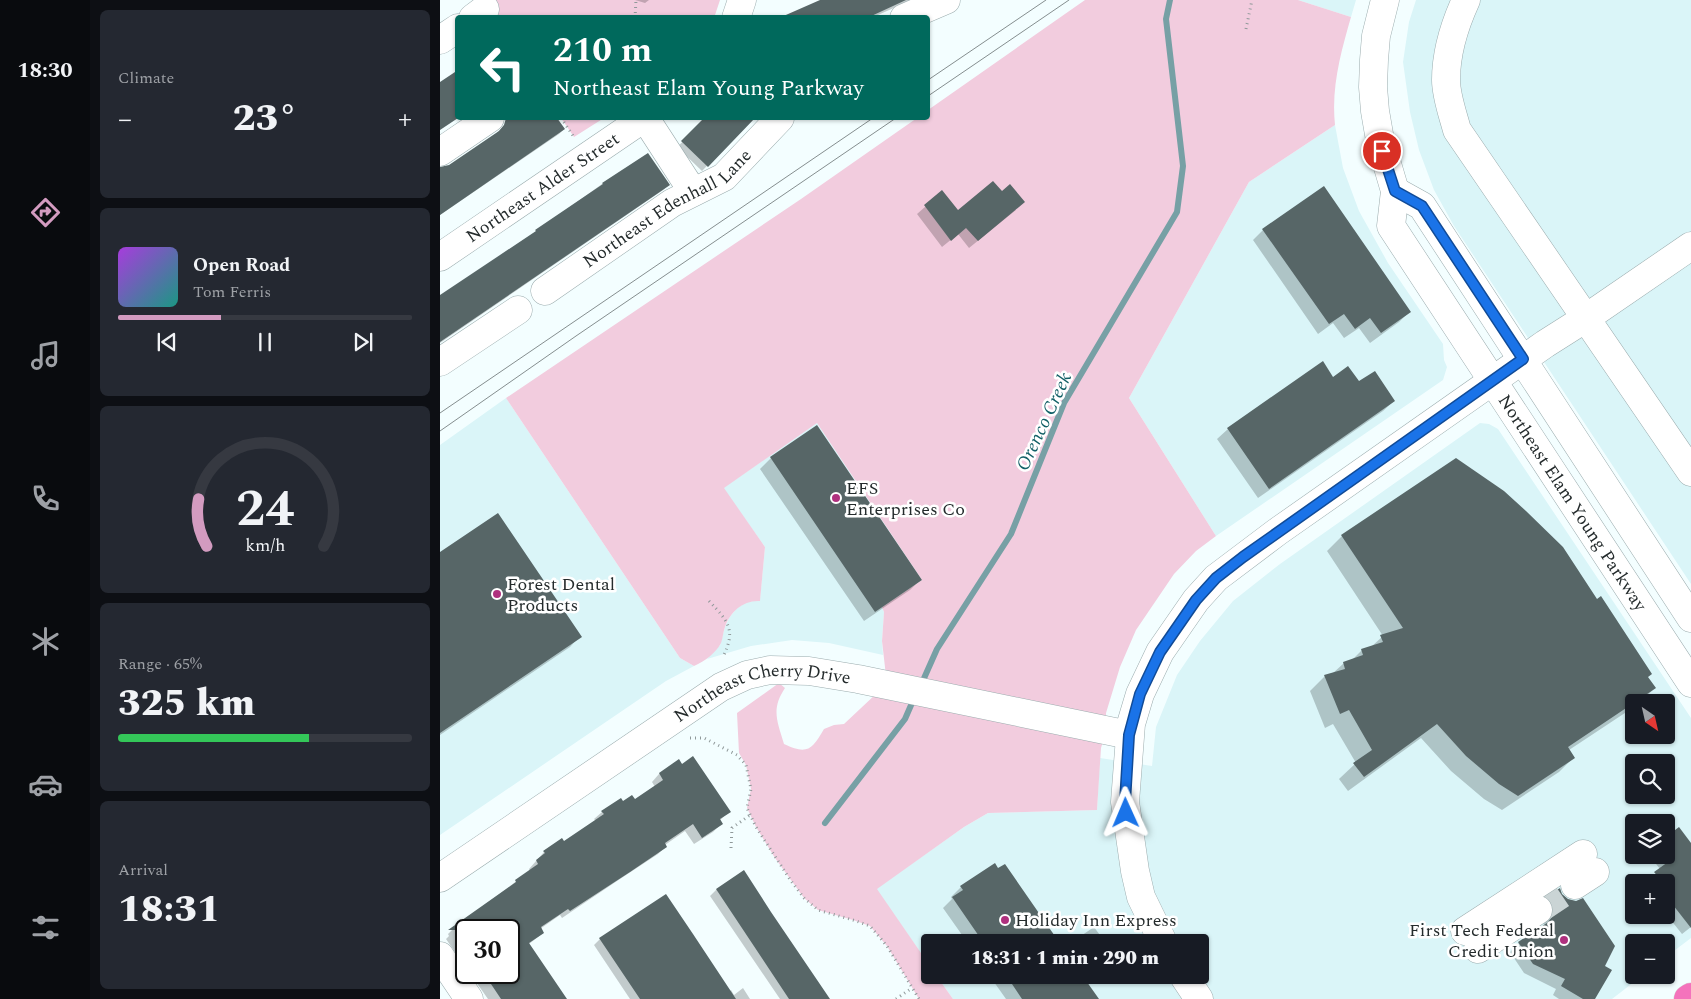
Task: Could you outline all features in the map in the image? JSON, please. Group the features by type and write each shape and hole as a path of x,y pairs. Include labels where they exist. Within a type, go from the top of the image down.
{"street":[{"path":"737,15 742,0"},
{"path":"911,15 946,0"},
{"name":"Northeast Elam Young Parkway","path":"1385,0 1376,36 1373,87 1380,140 1395,191 1391,226 1691,683"},
{"path":"1466,0 1457,21 1446,81 1457,130 1691,472"},
{"path":"440,40 455,30"},
{"path":"440,152 487,120"},
{"name":"Northeast Alder Street","path":"440,257 642,120"},
{"path":"646,120 693,192"},
{"name":"Northeast Edenhall Lane","path":"545,291 672,203 724,178 778,120"},
{"name":"Northeast Elam Young Parkway","path":"1395,191 1422,206 1691,618"},
{"path":"1159,934 1141,897 1130,845 1125,802 1129,735 1140,694 1160,652 1196,600 1216,578 1277,532 1523,359 1691,246"},
{"path":"440,362 518,310"},
{"name":"Northeast Cherry Drive","path":"440,878 706,697 747,675 770,670 809,671 858,679 1129,735"},
{"path":"1535,906 1472,941 1583,871"},
{"path":"440,956 469,999"},
{"path":"1189,984 1199,999"}],"path":[{"path":"635,15 636,0"},
{"path":"1246,29 1252,0"},
{"path":"562,120 574,137"},
{"path":"709,601 724,618 731,632 729,645 723,657"},
{"path":"690,738 704,738 725,748 737,755 746,765 751,789 747,808 750,815 775,858 804,898 818,910 870,926 887,946 919,999"},
{"path":"731,848 732,828 750,815"},
{"path":"896,999 912,988"}],"shaded area":[{"path":"483,0 720,0 715,15 494,15"},
{"path":"1085,0 1298,0 1351,17 1340,57 1336,83 1334,97 1335,125 1249,182 1129,398 1216,536 1196,551 1174,574 1136,630 1120,667 1106,713 1106,731 1101,748 1097,810 988,813 964,827 877,889 921,953 921,984 942,984 953,999 919,999 887,946 870,926 818,910 804,898 775,858 747,808 751,789 746,765 739,753 737,713 779,683 785,688 778,702 777,709 778,722 784,744 804,750 816,742 824,729 844,724 877,693 886,676 882,641 884,612 882,607 922,580 817,423 724,488 765,547 760,601 754,601 738,608 727,622 719,647 710,656 694,666 680,658 506,398 801,199 914,120 930,120 930,109"},
{"path":"1298,0 1356,0 1351,17"},
{"path":"1416,0 1691,0 1691,584 1454,226 1434,190 1419,150 1410,112 1403,62 1409,22"},
{"path":"562,120 601,120 574,137"},
{"path":"1335,125 1343,168 1359,211 1388,263 1443,344 1444,360 1447,367 1443,380 1216,536 1129,398 1249,182"},
{"path":"506,398 680,658 694,666 666,681 440,835 440,445"},
{"path":"817,423 922,580 882,607 884,612 883,655 829,643 792,640 751,646 707,659 720,645 729,618 737,608 747,602 760,600 765,547 723,488"},
{"path":"1480,423 1489,424 1498,429 1675,694 1625,694 1625,744 1675,744 1675,694 1691,718 1691,938 1675,950 1675,934 1625,934 1625,984 1631,984 1612,999 953,999 942,984 1209,984 1209,934 921,934 921,953 876,889 964,827 988,813 1097,810 1100,758 1152,766 1156,727 1177,675 1200,641 1233,601 1280,564"}],"building":[{"path":"820,0 906,0 874,15 786,15"},
{"path":"455,72 455,120 440,130 440,82"},
{"path":"505,120 558,120 565,129 440,215 440,167 449,165 499,131"},
{"path":"702,120 753,120 708,167 681,141"},
{"path":"648,153 670,185 440,342 440,295"},
{"path":"993,181 1002,191 1010,184 1025,202 978,241 966,228 951,241 924,205 942,190 958,210"},
{"path":"1324,186 1411,312 1381,333 1370,318 1355,329 1344,314 1329,324 1262,229"},
{"path":"1323,361 1333,377 1348,366 1359,381 1375,371 1395,401 1269,489 1227,428"},
{"path":"817,425 922,580 875,612 770,457"},
{"path":"1456,458 1504,491 1563,547 1597,599 1601,596 1652,674 1648,677 1656,688 1647,694 1625,694 1625,709 1568,747 1575,758 1518,796 1499,784 1466,756 1437,724 1364,777 1353,763 1372,750 1349,710 1340,714 1324,675 1345,669 1343,662 1363,655 1361,649 1383,642 1380,635 1403,628 1341,535"},
{"name":"Forest Dental Products","path":"498,513 582,637 440,733 440,552"},
{"path":"693,756 731,812 720,819 723,824 702,838 693,824 665,843 667,847 570,911 568,909 541,927 544,933 529,943 567,999 501,999 491,984 520,984 520,919 464,919 538,864 536,860 545,853 543,851 562,838 564,841 604,814 601,811 621,798 623,801 632,795 635,799 663,780 659,773 679,759 682,764"},
{"path":"1679,827 1691,843 1691,928 1675,908 1675,874 1656,874 1654,872 1665,864 1675,864 1675,830"},
{"name":"Holiday Inn Express","path":"995,863 998,868 1005,864 1053,934 977,934 952,897 963,890 960,886"},
{"path":"744,870 830,999 789,999 716,889"},
{"name":"First Tech Federal Credit Union","path":"1560,888 1562,894 1568,899 1576,901 1583,898 1615,946 1605,966 1612,970 1595,999 1583,999 1561,986 1565,979 1533,964 1518,942 1547,923 1552,917 1554,909 1546,897"},
{"path":"666,894 736,999 640,999 599,938"},
{"path":"455,925 455,930 448,930"},
{"name":"Holiday Inn Express","path":"1012,984 1088,984 1099,999 1022,999"}],"waterway":[{"name":"Orenco Creek","path":"921,685 937,649 1011,534 1064,403 1177,212 1183,166 1166,19 1170,0"},
{"name":"Orenco Creek","path":"825,823 905,719 915,696"}],"tunnel":[{"path":"1538,910 1575,885"}],"tram line":[{"path":"930,79 1046,0"},
{"path":"930,95 1069,0"},
{"path":"440,413 870,120"},
{"path":"440,431 893,120"}],"place":[{"name":"EFS Enterprises Co","path":"836,498"},
{"name":"Forest Dental Products","path":"497,594"},
{"name":"Holiday Inn Express","path":"1005,920"},
{"name":"First Tech Federal Credit Union","path":"1564,940"}],"route":[{"path":"1126,813 1129,735 1134,711 1160,652 1196,600 1216,578 1243,557 1523,359 1422,206 1395,191 1382,151"}]}
